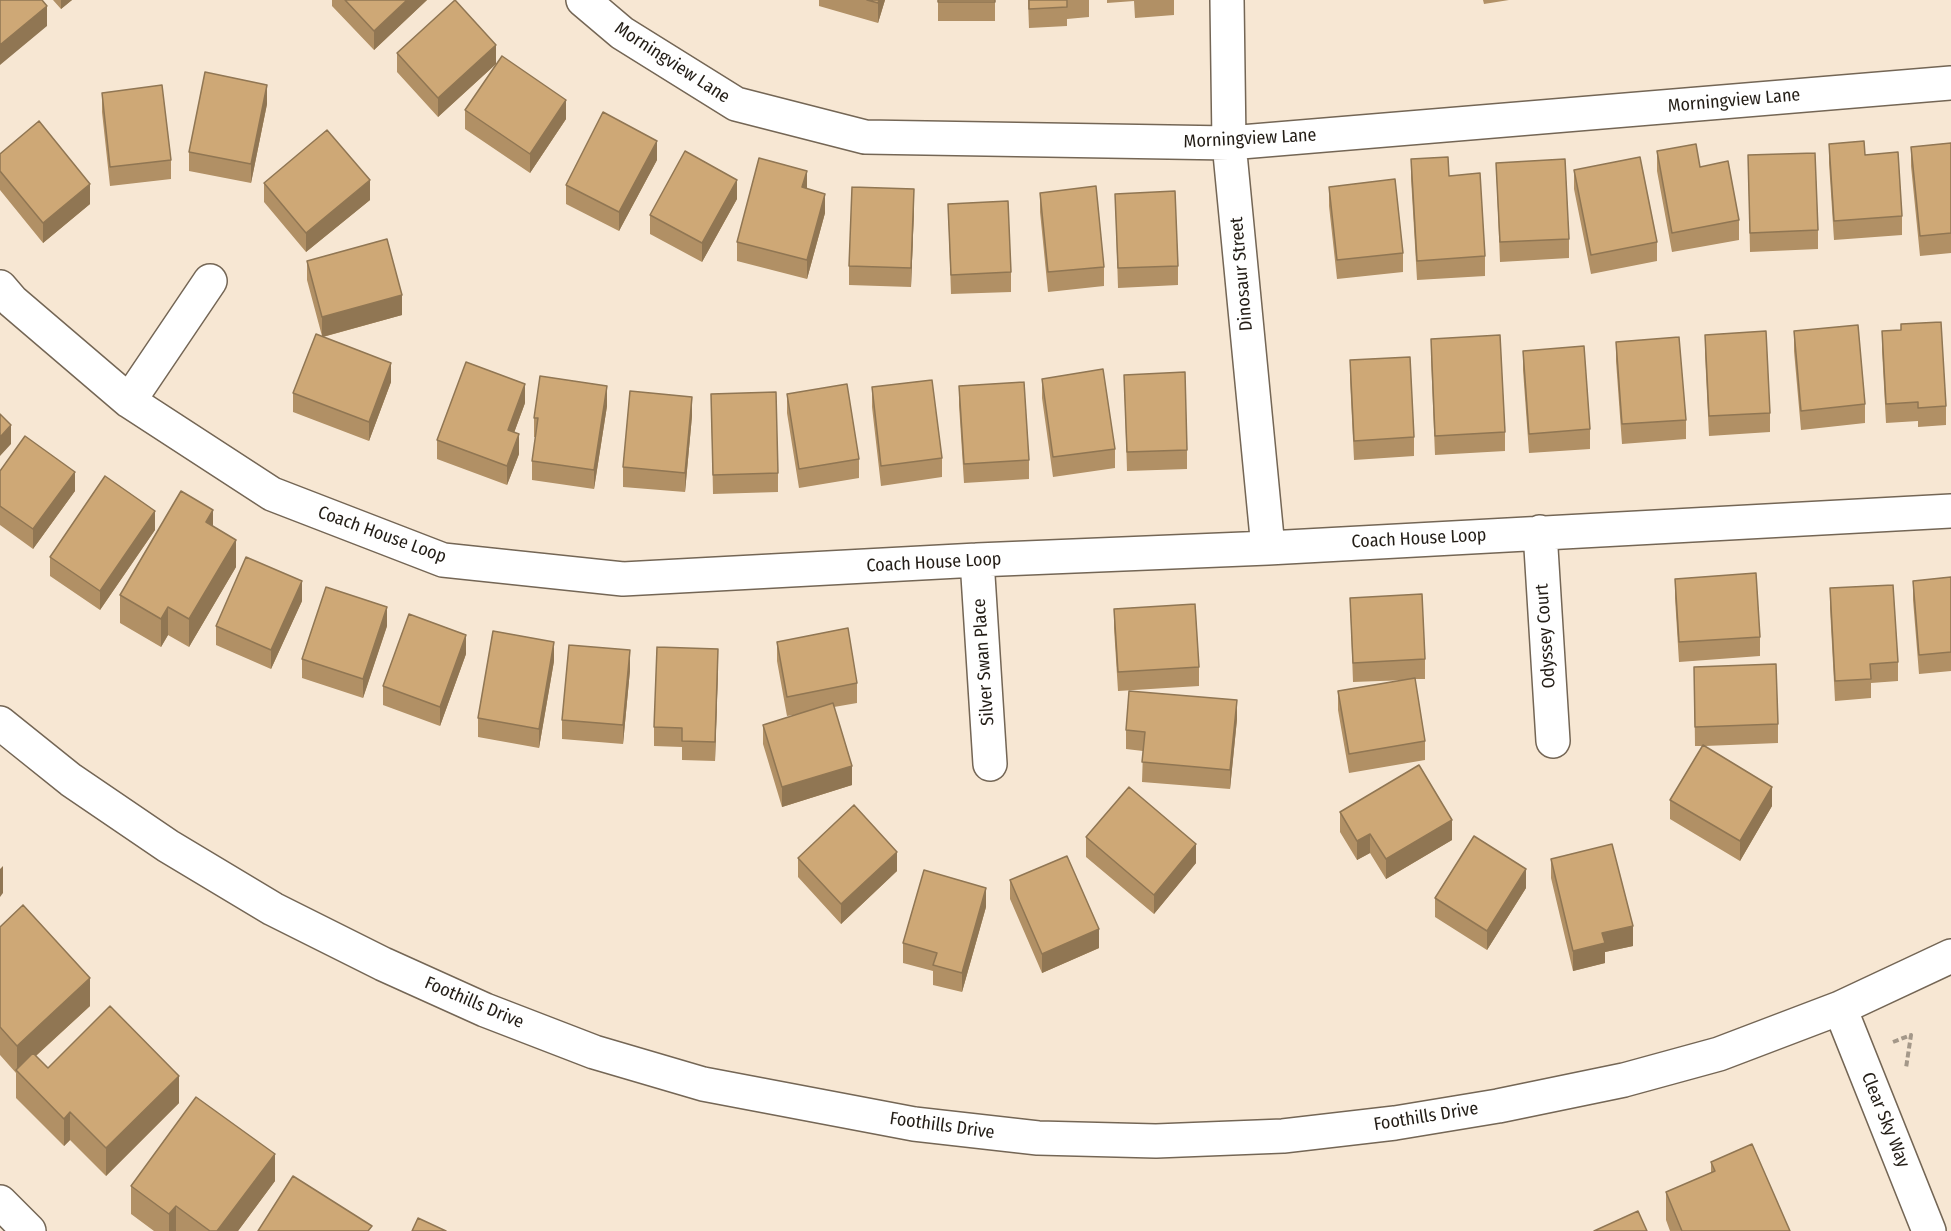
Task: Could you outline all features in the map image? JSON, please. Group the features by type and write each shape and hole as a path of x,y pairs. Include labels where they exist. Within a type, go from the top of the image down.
{"street":[{"name":"Morningview Lane","path":"583,0 622,33 736,104 865,137 1229,143 1951,83"},
{"name":"Dinosaur Street","path":"1227,0 1229,143 1268,548"},
{"path":"129,401 210,281"},
{"name":"Coach House Loop","path":"0,287 12,301 129,401 272,494 443,560 623,579 977,560 1268,548 1951,511"},
{"name":"Odyssey Court","path":"1540,532 1553,741"},
{"name":"Silver Swan Place","path":"977,560 990,764"},
{"name":"Foothills Drive","path":"0,723 71,780 158,839 273,909 383,964 485,1010 594,1052 702,1084 915,1124 1038,1138 1156,1141 1282,1136 1395,1123 1498,1106 1624,1080 1719,1053 1840,1008 1951,956"},
{"name":"Clear Sky Way","path":"1840,1008 1929,1231"},
{"path":"0,1202 29,1231"}],"building":[{"path":"0,0 42,0 47,6 0,45"},
{"path":"345,0 407,0 374,31"},
{"path":"455,0 496,45 438,98 397,53"},
{"path":"938,0 995,0 995,2 938,2"},
{"path":"1029,0 1067,0 1067,7 1029,9"},
{"path":"502,56 566,100 530,154 465,110"},
{"path":"205,72 267,85 251,164 189,152"},
{"path":"162,85 171,160 110,167 102,93"},
{"path":"603,112 657,141 619,212 566,185"},
{"path":"39,121 90,184 43,223 0,171 0,154"},
{"path":"327,130 370,180 306,233 264,183"},
{"path":"1864,141 1865,155 1898,152 1902,216 1834,221 1829,144"},
{"path":"1951,143 1951,233 1920,236 1911,147"},
{"path":"1696,144 1700,167 1728,161 1739,220 1672,233 1657,151"},
{"path":"685,151 737,180 702,243 650,215"},
{"path":"1815,153 1818,230 1750,233 1748,155"},
{"path":"1448,157 1449,176 1480,173 1485,256 1417,261 1411,159"},
{"path":"1640,157 1657,242 1591,255 1574,170"},
{"path":"759,158 807,171 802,187 825,194 807,260 737,242"},
{"path":"1565,159 1569,239 1500,242 1496,163"},
{"path":"1395,179 1403,253 1337,260 1329,187"},
{"path":"1096,186 1104,267 1048,272 1040,193"},
{"path":"852,187 914,189 911,268 849,266"},
{"path":"1175,191 1178,266 1118,268 1115,194"},
{"path":"1008,201 1011,272 951,275 948,204"},
{"path":"387,239 402,295 322,317 307,261"},
{"path":"1941,322 1946,406 1918,408 1918,402 1886,404 1882,331 1901,330 1901,324"},
{"path":"1858,325 1865,404 1801,411 1794,331"},
{"path":"1766,331 1770,413 1709,416 1705,335"},
{"path":"316,334 391,363 369,422 293,393"},
{"path":"1500,335 1505,432 1435,436 1431,339"},
{"path":"1679,337 1686,420 1622,424 1616,342"},
{"path":"1584,346 1590,429 1529,434 1523,351"},
{"path":"1410,357 1414,437 1354,441 1350,360"},
{"path":"466,362 525,384 508,430 519,434 507,466 437,440"},
{"path":"1103,369 1115,449 1053,457 1042,379"},
{"path":"1185,372 1187,450 1127,452 1124,375"},
{"path":"540,376 607,386 594,470 532,461 538,418 534,418"},
{"path":"932,380 942,458 881,466 872,387"},
{"path":"1024,382 1029,460 964,464 959,386"},
{"path":"847,384 859,459 799,469 787,394"},
{"path":"630,391 692,397 685,473 623,467"},
{"path":"776,392 778,473 713,475 711,394"},
{"path":"0,414 11,425 0,437"},
{"path":"25,436 75,472 33,529 0,506 0,471"},
{"path":"105,476 155,511 100,591 50,557"},
{"path":"181,491 213,510 206,522 236,540 189,619 168,607 161,619 120,595"},
{"path":"246,557 302,581 271,650 216,626"},
{"path":"1756,573 1760,637 1679,642 1675,579"},
{"path":"1951,577 1951,652 1919,655 1913,581"},
{"path":"1893,585 1898,662 1870,664 1871,679 1835,681 1830,588"},
{"path":"326,587 387,607 363,679 302,659"},
{"path":"1422,594 1425,659 1353,663 1350,598"},
{"path":"1195,604 1199,667 1118,672 1114,609"},
{"path":"409,614 466,635 440,707 383,686"},
{"path":"848,628 857,683 787,697 777,642"},
{"path":"493,631 554,642 539,729 478,718"},
{"path":"569,645 630,650 623,725 562,720"},
{"path":"657,647 718,649 715,742 682,741 682,728 654,727"},
{"path":"1776,664 1778,724 1695,727 1694,667"},
{"path":"1415,678 1425,741 1349,754 1338,691"},
{"path":"1129,691 1237,700 1230,770 1142,762 1145,732 1126,730"},
{"path":"833,703 852,766 782,787 763,725"},
{"path":"1703,745 1772,787 1740,841 1670,800"},
{"path":"1419,765 1452,820 1386,859 1370,834 1357,841 1340,812"},
{"path":"1129,787 1196,844 1154,895 1086,837"},
{"path":"854,805 897,852 841,904 798,858"},
{"path":"1474,836 1526,869 1487,931 1435,898"},
{"path":"1612,844 1633,926 1602,933 1605,943 1573,951 1551,859"},
{"path":"1067,856 1099,929 1042,954 1010,880"},
{"path":"924,870 986,888 962,973 933,965 937,953 903,943"},
{"path":"23,905 90,978 17,1046 0,1027 0,927"},
{"path":"110,1006 179,1076 106,1148 70,1112 64,1119 16,1070 33,1053 48,1068"},
{"path":"196,1097 275,1154 217,1231 210,1231 176,1206 169,1214 131,1186"},
{"path":"1752,1144 1790,1231 1682,1231 1666,1192 1715,1171 1711,1162"},
{"path":"293,1176 372,1226 368,1231 258,1231"},
{"path":"1638,1211 1647,1231 1594,1231"},
{"path":"418,1218 446,1231 412,1231"}]}
